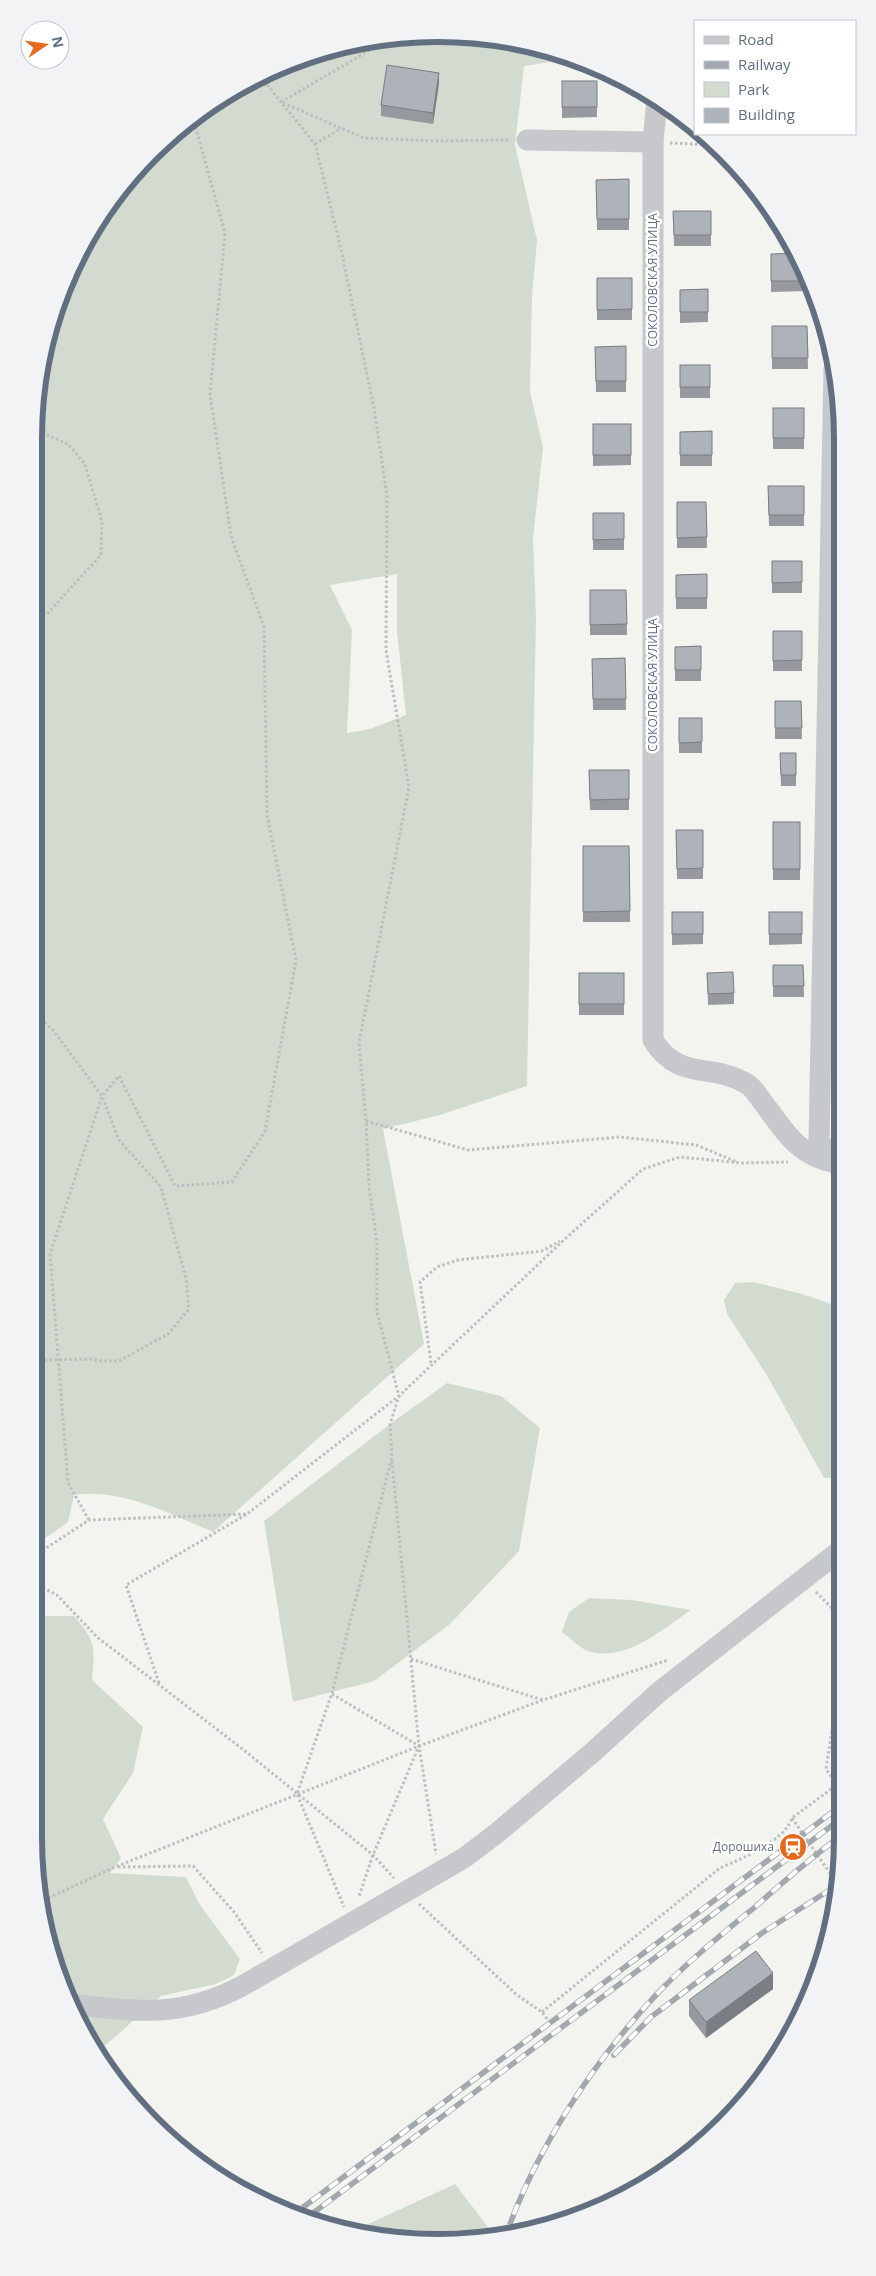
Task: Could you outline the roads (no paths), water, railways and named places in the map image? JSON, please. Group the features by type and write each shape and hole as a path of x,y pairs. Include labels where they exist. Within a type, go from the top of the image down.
{"street":[{"name":"СОКОЛОВСКАЯ УЛИЦА","path":"656,108 653,142 653,1040 662,1054 681,1066 730,1077 748,1084 798,1147 833,1164"},
{"path":"527,140 653,142"},
{"path":"833,415 819,1141 833,1164"},
{"path":"80,2005 160,2012 202,2004 227,1994 464,1858 497,1833 659,1692 834,1555"}],"railway":[{"path":"301,2209 834,1811"},
{"path":"312,2213 834,1824"},
{"path":"509,2227 533,2170 550,2139 589,2077 633,2021 667,1983 692,1960 834,1841"},
{"path":"614,2055 651,2017 762,1933 830,1890"}],"place":[{"name":"Дорошиха","path":"793,1847"}]}
